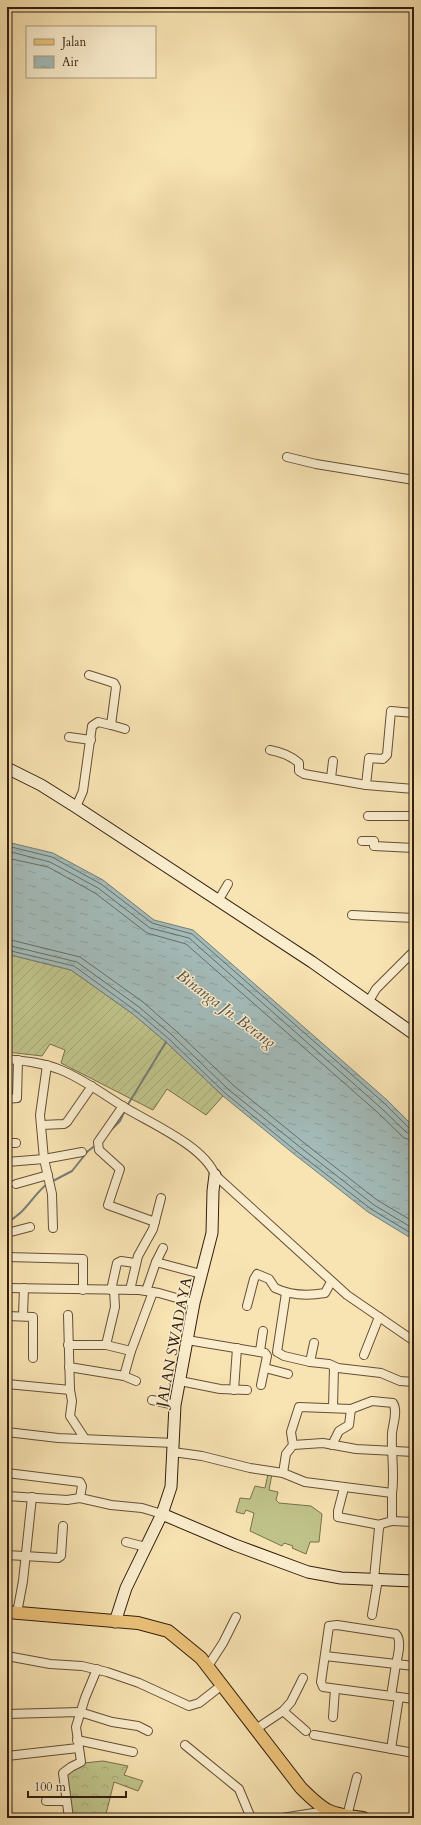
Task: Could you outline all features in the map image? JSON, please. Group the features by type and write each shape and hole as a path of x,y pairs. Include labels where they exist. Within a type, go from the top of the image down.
{"main road":[{"path":"12,1613 149,1625 168,1631 196,1653 208,1666 320,1814 363,1818"}],"street":[{"path":"287,457 330,467 414,480"},
{"path":"88,675 114,682 116,685 111,725"},
{"path":"366,785 369,758 383,759 387,755 391,711 414,713"},
{"path":"78,804 91,740 92,726 96,722 125,729"},
{"path":"69,737 91,740"},
{"path":"270,750 285,753 295,760 298,763 301,773 366,785 414,789"},
{"path":"331,778 333,760"},
{"path":"7,768 78,804 219,898 369,1001 414,1034"},
{"path":"368,816 414,816"},
{"path":"362,841 374,841 374,846 414,848"},
{"path":"219,898 228,884"},
{"path":"352,915 414,918"},
{"path":"369,1001 376,989 414,951"},
{"path":"7,1059 47,1065 75,1076 190,1147 212,1167 215,1175 332,1282 355,1301 414,1341"},
{"path":"7,1099 17,1098 18,1060"},
{"path":"47,1065 41,1104 41,1125 44,1159 52,1194 53,1228"},
{"path":"41,1125 64,1124 67,1122 92,1086"},
{"path":"123,1106 98,1142 99,1150 120,1169 108,1205 155,1222"},
{"path":"7,1143 16,1143"},
{"path":"7,1162 44,1159 82,1152"},
{"path":"16,1184 48,1175"},
{"name":"JALAN SWADAYA","path":"115,1622 126,1588 162,1514 173,1477 176,1405 194,1303 212,1234 212,1196 215,1175"},
{"path":"130,1290 135,1263 155,1222 161,1198"},
{"path":"7,1233 30,1227"},
{"path":"124,1376 156,1262 163,1248"},
{"path":"7,1256 83,1259 83,1290"},
{"path":"106,1345 115,1307 113,1290 117,1263 121,1261 135,1263"},
{"path":"156,1262 201,1274"},
{"path":"247,1306 254,1279 257,1274 269,1279 275,1288 286,1293 308,1296 325,1293 332,1282"},
{"path":"7,1288 149,1291 194,1303"},
{"path":"23,1315 24,1288"},
{"path":"286,1293 278,1352 284,1356 310,1362 329,1364 334,1367 381,1373 400,1380 414,1382"},
{"path":"68,1315 70,1390 72,1401 70,1416 85,1439"},
{"path":"7,1316 33,1316 33,1358"},
{"path":"364,1355 379,1316"},
{"path":"260,1351 263,1331"},
{"path":"187,1340 260,1351 266,1356 261,1384"},
{"path":"310,1362 314,1343"},
{"path":"68,1345 106,1345 131,1350"},
{"path":"234,1390 237,1348"},
{"path":"69,1367 124,1376 136,1381"},
{"path":"333,1408 334,1367"},
{"path":"265,1368 288,1374"},
{"path":"180,1381 220,1389 247,1390"},
{"path":"7,1384 70,1390"},
{"path":"152,1400 176,1405"},
{"path":"283,1473 286,1454 293,1445 292,1432 299,1407 351,1409 372,1401 394,1403 392,1521"},
{"path":"332,1445 339,1431 349,1425 351,1409"},
{"path":"7,1432 174,1447 202,1456 250,1468 283,1473 306,1482 392,1493"},
{"path":"293,1445 323,1443 343,1448 414,1452"},
{"path":"7,1474 80,1482 82,1486 80,1498"},
{"path":"344,1488 338,1511 338,1517 380,1525 392,1521 414,1522"},
{"path":"7,1496 67,1500 80,1498 111,1505 142,1508 162,1514 235,1545 308,1572 341,1578 414,1581"},
{"path":"12,1613 20,1602 32,1497"},
{"path":"372,1615 380,1525"},
{"path":"7,1555 49,1559 60,1557 63,1526"},
{"path":"126,1542 146,1546"},
{"path":"208,1666 223,1643 236,1617"},
{"path":"390,1749 395,1697 396,1664 399,1637 396,1634 337,1625 329,1626 321,1684 323,1687 395,1697 414,1699"},
{"path":"7,1656 38,1663 82,1666 97,1669 139,1683 189,1706 199,1703 222,1685"},
{"path":"325,1656 414,1666"},
{"path":"69,1818 63,1773 81,1762 77,1744 76,1727 80,1712 97,1669"},
{"path":"256,1729 283,1711 291,1702 303,1678"},
{"path":"334,1717 335,1689"},
{"path":"283,1711 310,1733 414,1753"},
{"path":"7,1714 80,1712 112,1722 138,1726 148,1731"},
{"path":"7,1756 77,1744 133,1752"},
{"path":"185,1745 239,1789 251,1818"},
{"path":"347,1816 357,1777"},
{"path":"46,1801 66,1801"},
{"path":"282,1818 320,1814"}],"green space":[{"path":"7,954 71,970 133,1014 166,1042 223,1096 206,1115 167,1089 153,1110 61,1063 65,1050 50,1044 42,1056 7,1052"},
{"path":"268,1474 272,1474 269,1490 278,1492 276,1500 279,1503 311,1506 322,1514 319,1542 310,1542 306,1554 292,1548 293,1546 284,1543 282,1546 250,1531 254,1513 246,1510 244,1514 236,1512 240,1498 250,1499 255,1486 265,1488"},
{"path":"103,1761 128,1766 124,1775 143,1781 138,1791 114,1782 105,1818 70,1818 65,1775 84,1763"}],"water":[{"name":"Binanga Jn. Berang","path":"7,842 53,853 103,880 154,920 193,930 387,1100 414,1127 414,1240 368,1212 294,1154 223,1096 166,1042 133,1014 71,970 7,954"}],"waterway":[{"path":"127,1106 166,1042"},
{"path":"109,1132 120,1121 125,1110"},
{"path":"51,1182 72,1171 88,1151 96,1145"},
{"path":"7,1222 24,1210 47,1184"}]}
